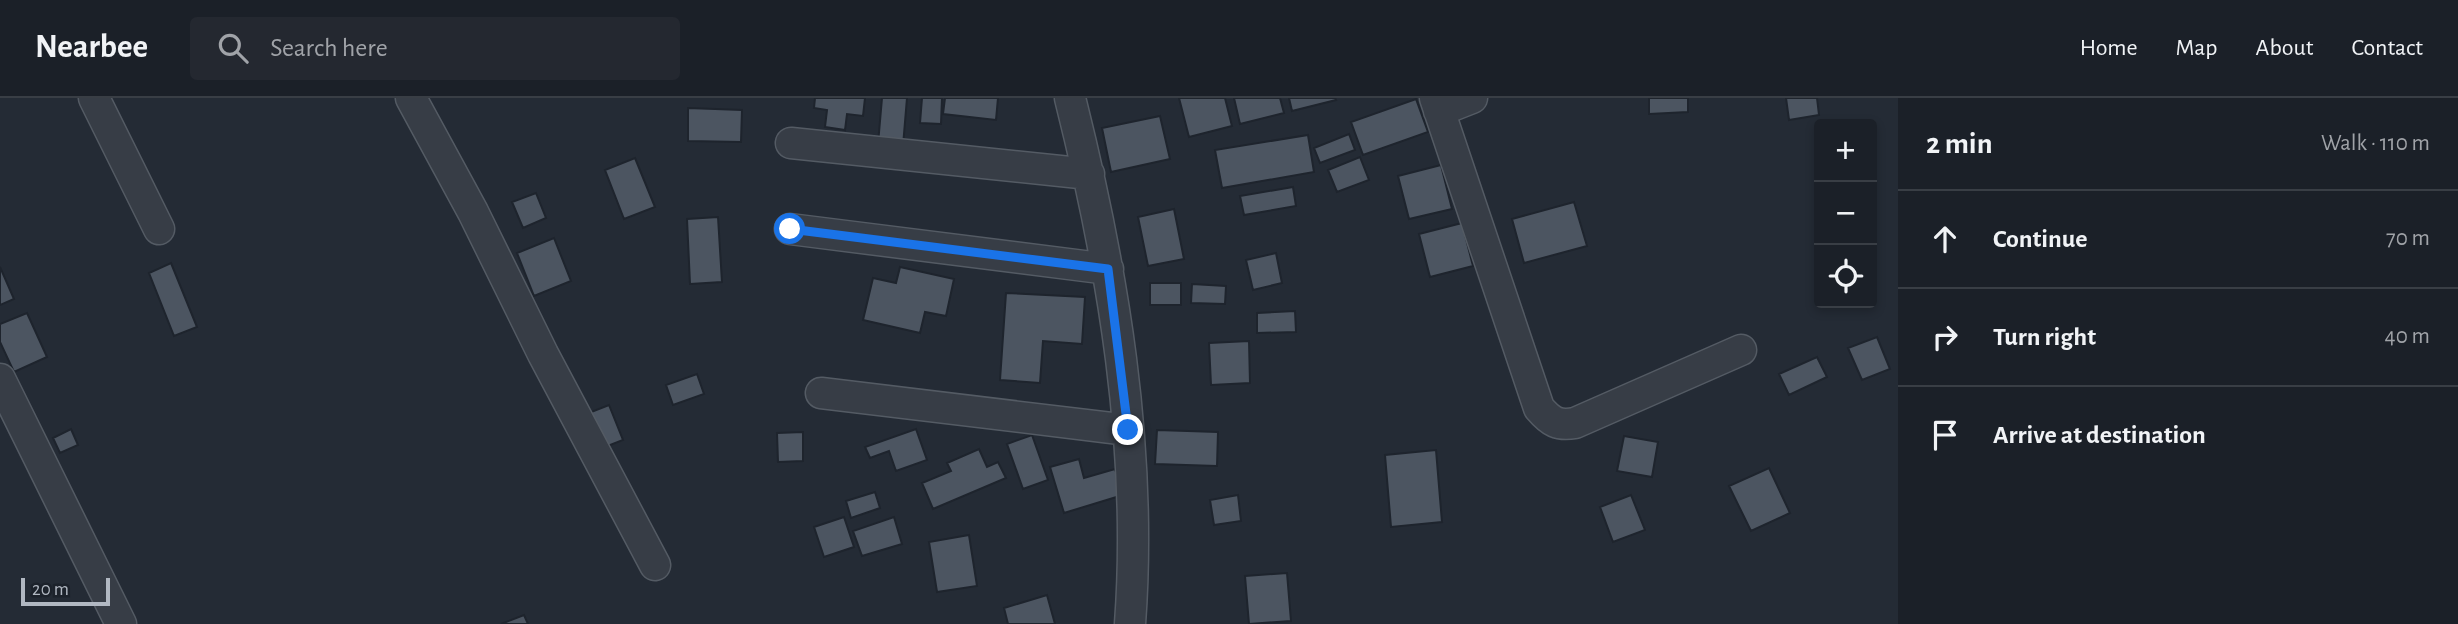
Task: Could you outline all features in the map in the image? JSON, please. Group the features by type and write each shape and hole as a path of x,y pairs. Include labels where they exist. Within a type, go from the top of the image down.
{"street":[{"path":"94,98 159,229"},
{"path":"411,98 473,212 543,354 655,565"},
{"path":"1070,98 1108,269 1128,430 1133,577 1130,624"},
{"path":"1472,98 1437,105 1539,408 1550,421 1562,425 1575,423 1741,351"},
{"path":"791,143 1089,174"},
{"path":"790,229 1108,269"},
{"path":"0,379 121,624"},
{"path":"821,393 1128,430"}],"building":[{"path":"815,98 865,98 863,116 847,114 845,130 825,127 827,110 814,108"},
{"path":"882,98 907,98 903,146 878,144"},
{"path":"922,98 942,98 941,124 920,123"},
{"path":"945,98 998,98 996,120 943,114"},
{"path":"1179,98 1225,98 1232,126 1189,137"},
{"path":"1234,98 1280,98 1284,113 1240,124"},
{"path":"1289,98 1335,98 1336,100 1292,111"},
{"path":"1649,98 1688,98 1688,112 1649,114"},
{"path":"1786,98 1817,98 1819,115 1789,120"},
{"path":"1416,99 1428,132 1363,155 1351,122"},
{"path":"688,108 742,110 741,142 688,141"},
{"path":"1160,116 1170,159 1111,172 1102,128"},
{"path":"1349,134 1355,150 1320,163 1314,148"},
{"path":"1308,135 1314,172 1222,188 1215,150"},
{"path":"1360,157 1369,180 1337,192 1328,170"},
{"path":"635,158 655,207 624,219 605,170"},
{"path":"1441,165 1452,209 1409,219 1398,176"},
{"path":"1293,187 1296,206 1244,215 1240,196"},
{"path":"536,193 546,218 523,228 512,202"},
{"path":"1574,202 1587,246 1524,263 1512,219"},
{"path":"1174,209 1184,259 1148,266 1138,217"},
{"path":"718,217 722,282 690,284 687,219"},
{"path":"1462,223 1473,266 1430,277 1419,234"},
{"path":"554,238 571,281 534,296 517,253"},
{"path":"1276,253 1282,283 1253,290 1246,260"},
{"path":"171,263 197,327 174,336 149,273"},
{"path":"0,267 14,299 0,305"},
{"path":"900,267 954,279 946,316 925,312 920,333 863,320 873,278 896,283"},
{"path":"1150,283 1181,283 1181,305 1150,305"},
{"path":"1192,284 1226,286 1225,304 1191,303"},
{"path":"1006,293 1085,297 1082,344 1043,341 1040,383 1000,380"},
{"path":"1295,311 1296,332 1257,333 1257,313"},
{"path":"27,313 47,357 14,372 0,342 0,324"},
{"path":"1877,337 1890,369 1862,380 1848,348"},
{"path":"1249,341 1250,383 1211,385 1209,343"},
{"path":"1817,357 1827,377 1789,395 1779,374"},
{"path":"697,374 704,394 673,405 666,385"},
{"path":"609,405 623,440 600,449 586,414"},
{"path":"71,429 78,445 60,453 53,438"},
{"path":"916,429 927,460 896,471 889,451 870,458 865,447"},
{"path":"1157,430 1218,432 1217,466 1155,464"},
{"path":"803,432 803,461 778,462 777,433"},
{"path":"1032,435 1048,480 1023,489 1007,444"},
{"path":"1624,436 1658,442 1652,477 1617,471"},
{"path":"979,449 987,467 998,462 1006,478 933,509 922,483 951,471 947,463"},
{"path":"1436,450 1442,522 1391,527 1385,455"},
{"path":"1079,459 1084,478 1115,469 1123,495 1064,513 1050,467"},
{"path":"1769,468 1790,513 1751,531 1729,486"},
{"path":"875,492 880,508 851,518 846,501"},
{"path":"1238,495 1241,521 1214,525 1210,500"},
{"path":"1631,495 1645,530 1613,542 1600,507"},
{"path":"844,517 854,547 824,557 814,527"},
{"path":"894,517 902,544 862,556 853,531"},
{"path":"969,535 977,586 937,592 929,542"},
{"path":"1287,573 1291,621 1249,624 1245,576"},
{"path":"1047,595 1055,624 1008,624 1004,608"},
{"path":"524,615 528,624 501,624"}],"route":[{"path":"790,229 1108,269 1128,430"}]}
